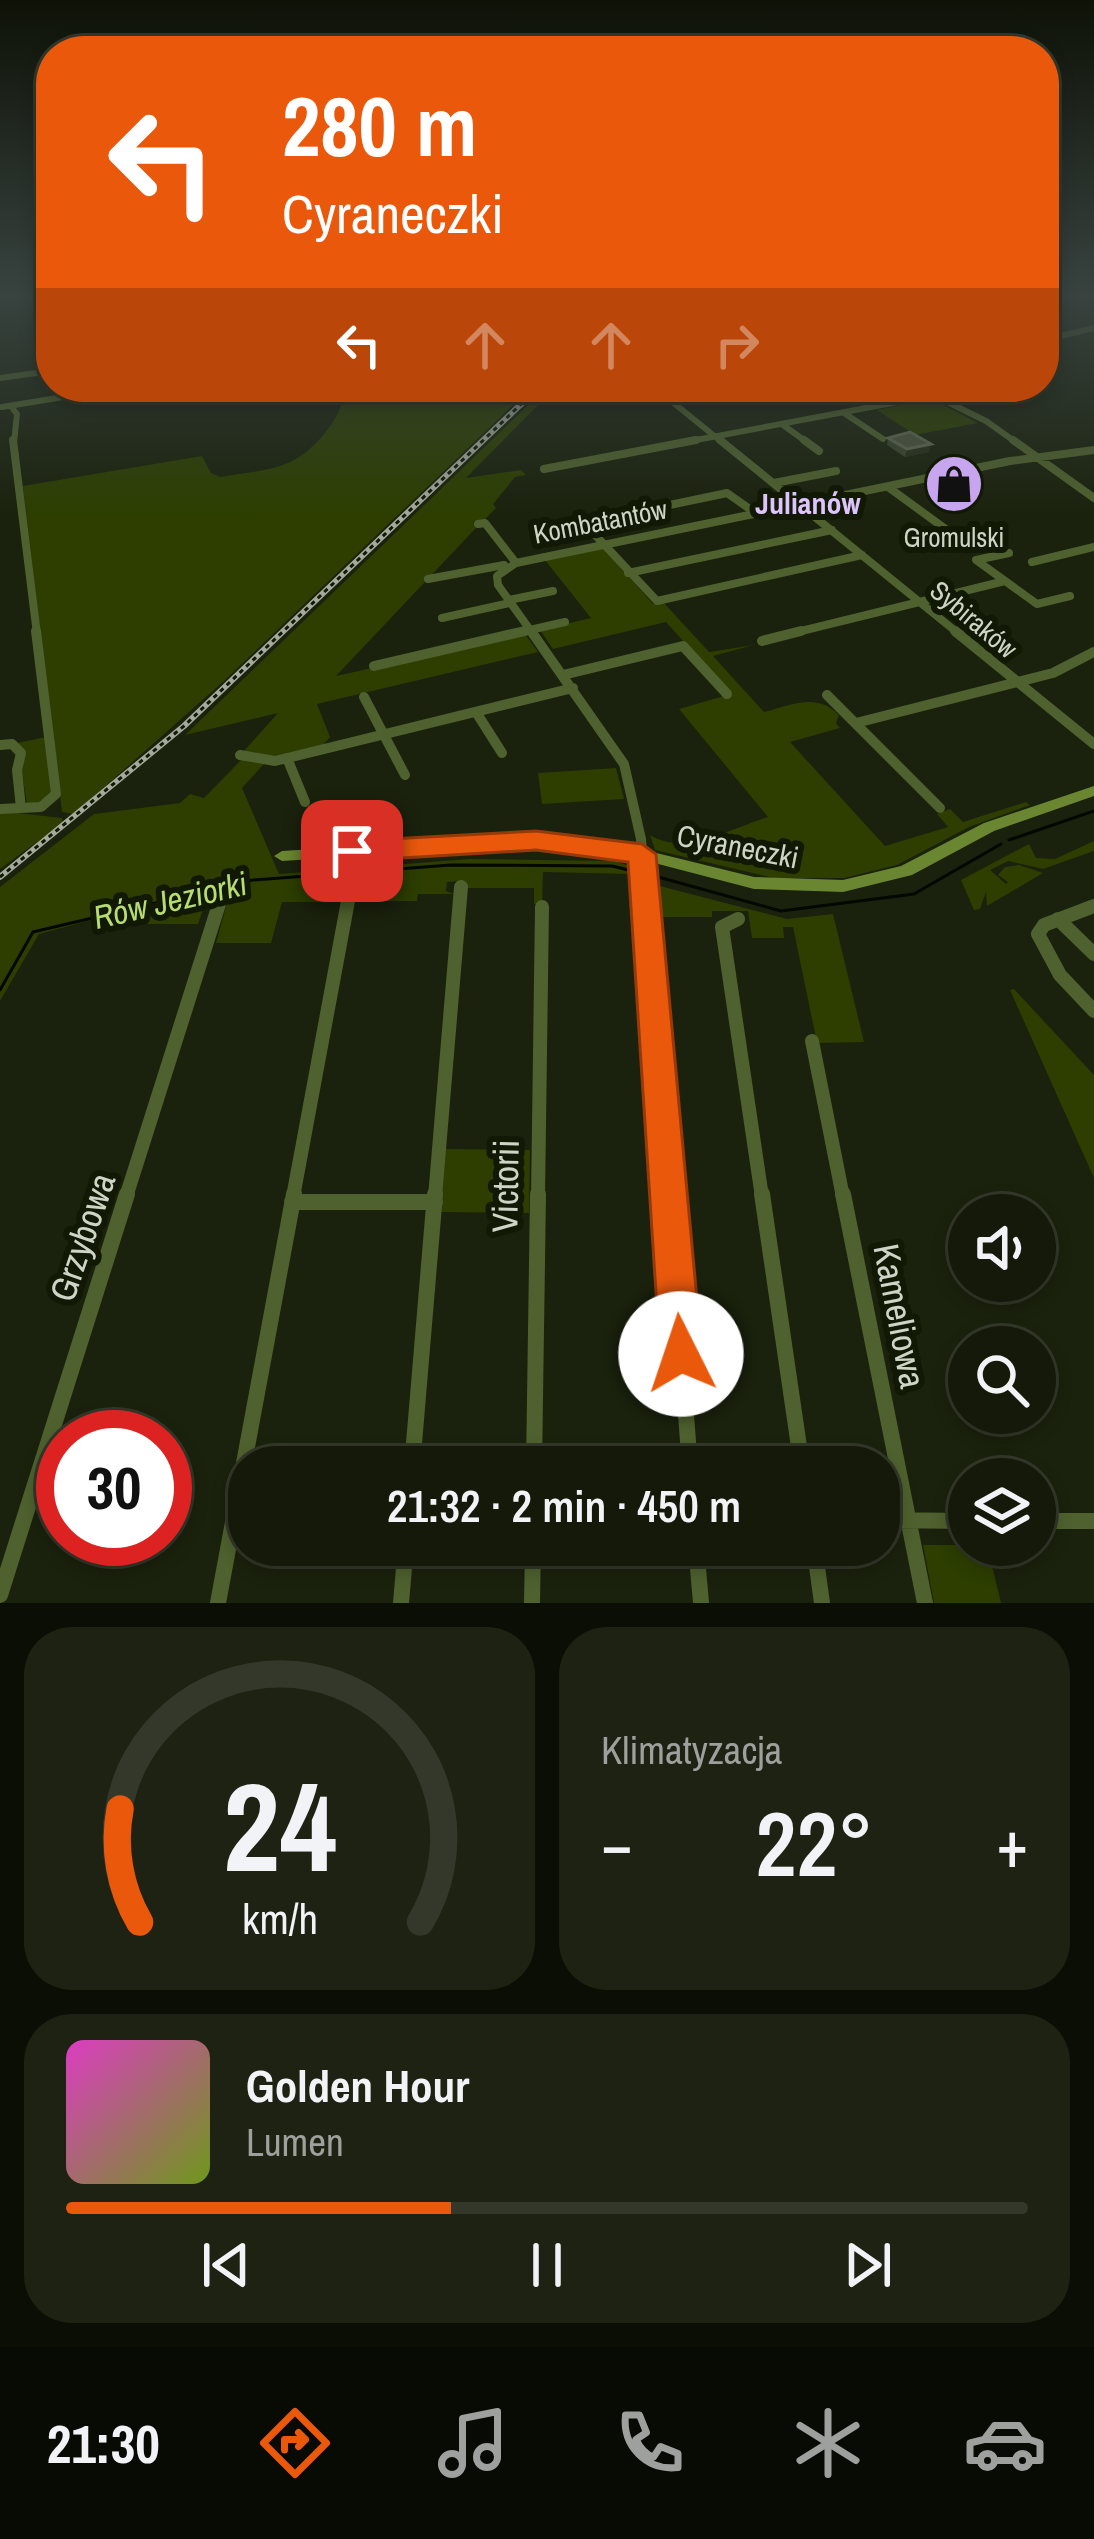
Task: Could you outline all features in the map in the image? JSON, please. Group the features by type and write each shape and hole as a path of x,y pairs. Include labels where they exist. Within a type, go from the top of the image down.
{"street":[{"path":"0,379 36,373"},
{"name":"Sybiraków","path":"672,402 1094,744"},
{"path":"544,469 900,402"},
{"path":"948,402 986,422 1094,498"},
{"path":"0,808 41,807 56,794 12,430 17,414 7,405"},
{"path":"844,413 883,439"},
{"path":"783,425 819,451"},
{"name":"Kombatantów","path":"509,602 496,582 511,564 1032,458 1094,450"},
{"path":"774,483 836,471"},
{"path":"888,488 947,530"},
{"path":"757,514 727,493 585,522 658,601 862,555"},
{"path":"428,579 511,564 484,523 478,524"},
{"path":"628,573 832,530"},
{"path":"1032,562 1094,547"},
{"path":"1009,553 976,560 1037,604 1070,596"},
{"path":"763,641 921,602 1001,575"},
{"path":"442,618 553,591"},
{"path":"509,602 573,688 629,776 642,868 688,1446"},
{"path":"374,666 565,622"},
{"path":"563,675 683,646 727,694"},
{"path":"856,723 1053,673 1094,652"},
{"path":"240,754 269,762 573,688"},
{"path":"827,695 940,808"},
{"path":"364,697 405,775"},
{"path":"476,712 502,753"},
{"path":"0,745 13,744 21,753 16,770 21,808"},
{"path":"287,758 305,802"},
{"name":"Cyraneczki","path":"282,856 536,840 642,868 754,883 843,886 907,871 989,827 1094,791"},
{"name":"Victorii","path":"414,1446 460,887"},
{"name":"Grzybowa","path":"0,1595 221,898"},
{"path":"218,1603 348,901"},
{"path":"1094,906 1044,925 1039,934 1060,975 1094,1011"},
{"name":"Victorii","path":"534,1446 542,907"},
{"path":"738,919 722,927 799,1446"},
{"path":"1058,919 1094,954"},
{"name":"Kameliowa","path":"812,1041 925,1603"},
{"path":"292,1202 435,1202"},
{"path":"900,1521 948,1521"},
{"path":"1056,1521 1094,1521"},
{"path":"401,1603 404,1566"},
{"path":"532,1603 533,1566"},
{"path":"698,1566 701,1603"},
{"path":"817,1566 822,1603"}],"green space":[{"path":"342,402 516,402 224,681 74,814 62,812 23,486 202,456 211,473 220,477 278,467 313,446"},
{"path":"531,402 541,402 466,478 521,470 526,475 515,477 493,504 496,508 484,520 473,522 476,528 336,676 525,634 538,652 317,704 330,737 322,746 274,758 243,752 278,713 185,735"},
{"path":"938,402 978,423 915,435 877,410"},
{"path":"603,548 653,604 663,602 709,652 754,645 713,656 764,712 813,702 839,715 836,723 840,728 790,742 885,846 948,827 937,814 950,809 963,822 1026,802 1030,805 969,827 897,865 844,878 774,878 655,850 650,835 677,843 692,841 768,817 679,709 731,694 666,622 553,649 540,630 591,618 545,560"},
{"path":"46,737 51,793 41,803 27,804 17,743"},
{"path":"242,759 264,764 242,788 279,874 469,859 614,861 630,866 630,874 543,872 542,904 534,904 534,888 466,888 465,881 447,882 446,891 454,894 418,894 417,901 356,901 357,892 340,892 338,902 282,902 271,943 216,943 230,892 208,895 198,924 122,924 125,911 39,934 0,1001 0,887 94,814 180,803 190,794 204,798"},
{"path":"616,768 624,799 542,804 538,773"},
{"path":"0,811 62,818 63,823 0,869"},
{"path":"1094,841 1094,851 1043,869 1008,861 990,870 1006,884 998,875 1005,867 1019,865 1043,873 987,906 986,892 980,909 974,910 961,880 1029,844 1036,858 1055,859"},
{"path":"656,885 787,919 833,914 864,1042 817,1043 793,927 783,927 784,938 752,938 748,911 712,911 712,917 663,917 661,938"},
{"path":"1010,990 1094,1075 1094,1178"},
{"path":"445,1149 530,1150 529,1213 439,1212"},
{"path":"923,1545 948,1545 948,1566 992,1566 1001,1603 934,1603"}],"building":[{"path":"910,432 931,444 907,449 888,438"}],"waterway":[{"name":"Rów Jeziorki","path":"1009,840 1094,811"},
{"name":"Rów Jeziorki","path":"651,875 781,911 914,894 1001,844"},
{"name":"Rów Jeziorki","path":"0,990 33,932 253,880 450,865 612,866 641,873"}],"railway":[{"path":"0,877 184,726 523,402"}],"place":[{"name":"Gromulski","path":"954,484"}],"district":[{"name":"Julianów","path":"808,503"}],"route":[{"path":"352,851 536,840 642,854 681,1354"}]}
